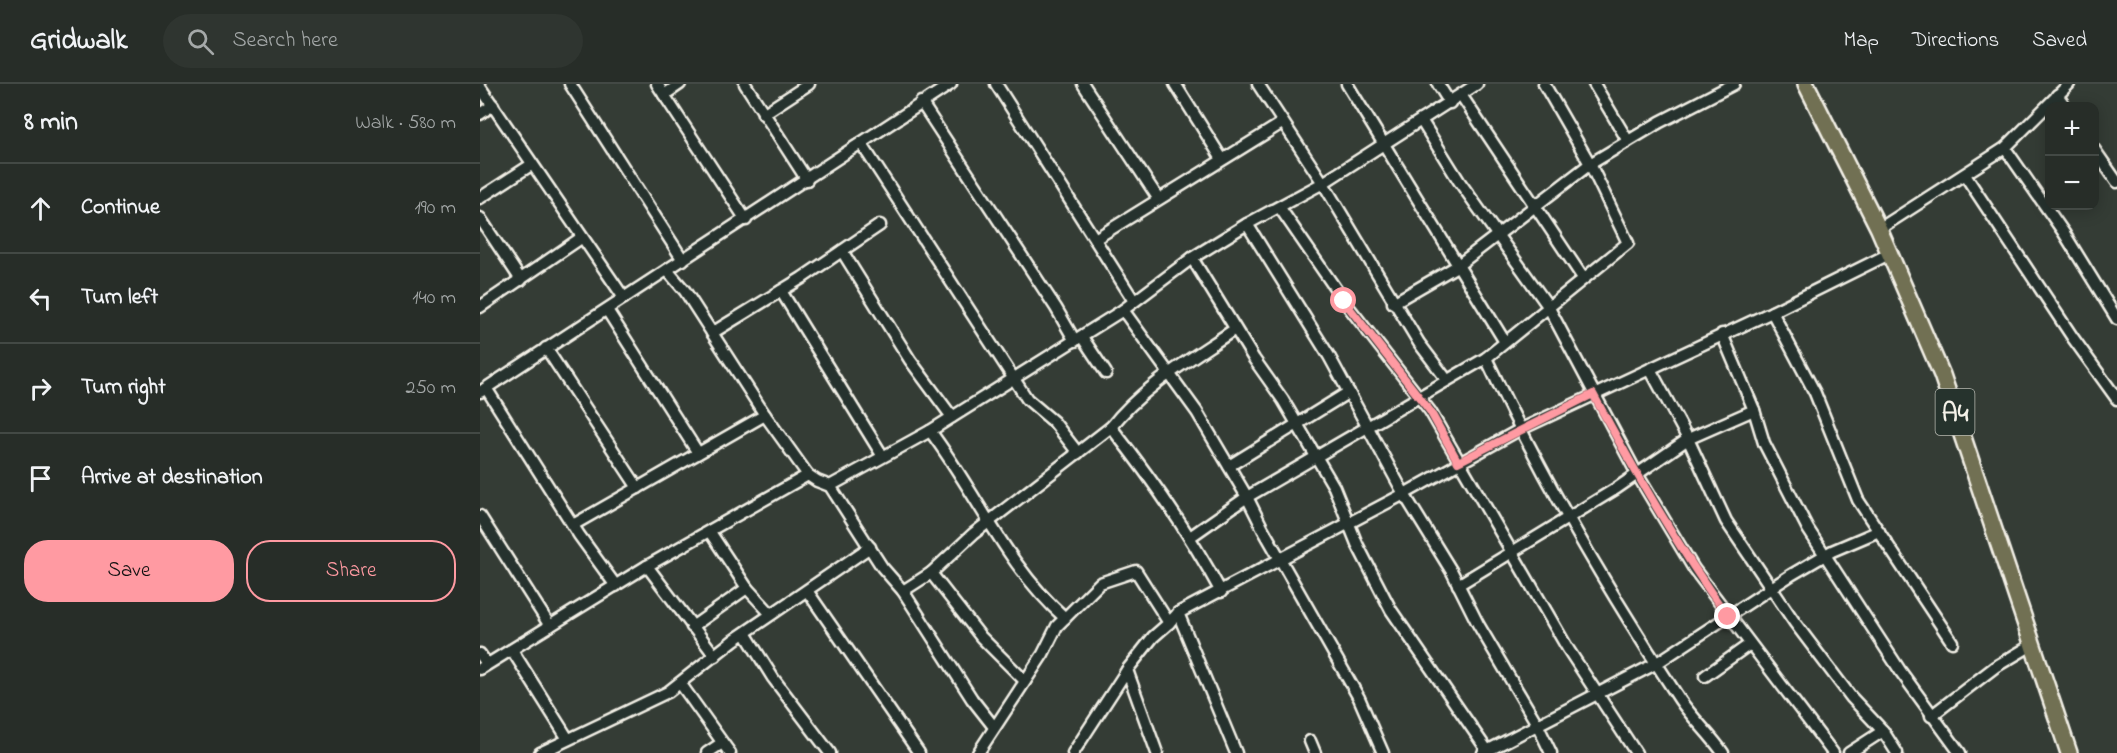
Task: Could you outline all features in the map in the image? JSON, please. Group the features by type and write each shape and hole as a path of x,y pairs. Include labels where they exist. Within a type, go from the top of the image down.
{"highway":[{"name":"A4","path":"1806,84 1879,229 1942,375 2069,753"}],"street":[{"path":"570,84 683,260"},
{"path":"657,84 746,220"},
{"path":"664,94 680,84"},
{"path":"745,84 807,180"},
{"path":"763,114 809,84"},
{"path":"616,586 483,390 951,84"},
{"path":"996,84 1134,301"},
{"path":"1083,84 1158,198"},
{"path":"1175,84 1222,159"},
{"path":"1258,84 1323,183 1393,303 1447,380"},
{"path":"1347,84 1505,342"},
{"path":"1438,84 1450,102"},
{"path":"830,486 882,455 930,431 1014,379 1123,310 1192,258 1247,224 1323,183 1478,84"},
{"path":"1190,537 1247,497 1486,358 1628,243 1590,164 1544,84"},
{"path":"1594,84 1628,141"},
{"path":"1393,303 1457,266 1590,164 1734,84"},
{"path":"1879,229 2005,148 2069,84"},
{"path":"480,87 531,165 624,298"},
{"path":"1461,95 1533,207 1583,278"},
{"path":"2057,95 2062,102"},
{"path":"921,102 1056,308 1106,373"},
{"path":"480,114 493,105"},
{"path":"1421,120 1496,234 1548,306 1636,474 1694,569 1728,617 1833,753"},
{"path":"1095,239 1282,123"},
{"path":"861,143 1027,399 1054,422 1078,453"},
{"path":"2005,148 2081,260 2117,319"},
{"path":"2099,156 2117,182"},
{"path":"480,198 531,165"},
{"path":"1965,175 2073,338 2117,399"},
{"path":"1280,208 1344,301 1420,398 1509,552 1596,694 1636,753"},
{"path":"480,218 521,280"},
{"path":"1247,224 1369,425 1404,494 1537,724 1551,753"},
{"path":"712,333 781,291 880,225"},
{"path":"480,307 581,238"},
{"path":"842,250 910,360 952,417"},
{"path":"1073,753 1127,670 1153,637 1178,613 1404,494 1519,430 1772,312 1889,254"},
{"path":"1192,258 1334,487 1357,544 1390,610 1486,752 1657,663 1824,555 1879,531"},
{"path":"667,270 685,291 765,415 808,475 817,482 830,486 870,547 903,591 972,699 994,728"},
{"path":"781,291 882,455"},
{"path":"608,310 698,453"},
{"path":"1123,310 1171,373 1229,465 1359,698 1383,753"},
{"path":"1772,312 1815,393 1858,500 1952,642"},
{"path":"903,591 931,573 987,524 1111,427 1124,410 1171,373 1235,329"},
{"path":"1722,334 1754,410 1768,452 1824,555 1931,716 1960,753"},
{"path":"546,348 638,488"},
{"path":"1486,358 1519,430 1569,517 1681,701 1723,753"},
{"path":"1650,369 1688,439 1726,522 1771,590 1851,697 1883,731 1897,753"},
{"path":"1229,465 1349,392"},
{"path":"1458,585 1569,517 1688,439 1754,410"},
{"path":"573,525 765,415"},
{"path":"1111,427 1145,470 1190,537 1221,592"},
{"path":"930,431 950,457 987,524 1042,599 1065,618"},
{"path":"480,654 484,667 647,566 808,475"},
{"path":"480,516 550,626"},
{"path":"710,532 747,588 771,614"},
{"path":"540,753 668,692 771,614 808,592 870,547"},
{"path":"647,566 715,656"},
{"path":"978,753 1043,654 1057,626 1100,583 1136,571 1169,623"},
{"path":"931,573 981,637 1025,681"},
{"path":"692,627 747,588"},
{"path":"808,592 919,753"},
{"path":"1178,613 1236,753"},
{"path":"745,633 773,678 830,753"},
{"path":"1706,676 1750,644"},
{"path":"1931,716 1995,667 2032,645"},
{"path":"512,650 568,739"},
{"path":"1127,670 1157,753"},
{"path":"680,682 730,753"},
{"path":"1849,753 1883,731"},
{"path":"1310,741 1315,753"},
{"path":"706,753 722,743"}],"route":[{"path":"1344,301 1430,411 1458,462 1593,394 1636,474 1694,569 1728,617"}]}
